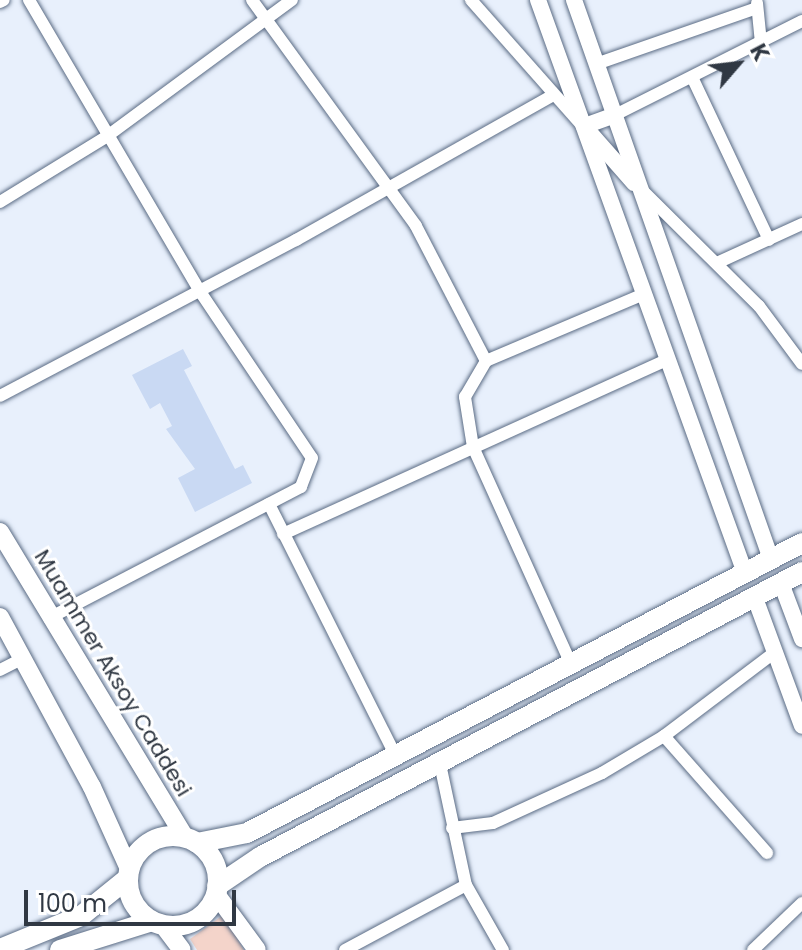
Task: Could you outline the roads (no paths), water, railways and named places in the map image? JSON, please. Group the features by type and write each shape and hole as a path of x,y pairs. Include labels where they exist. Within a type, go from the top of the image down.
{"main road":[{"name":"Muammer Aksoy Caddesi","path":"0,532 49,618 191,841"},
{"path":"0,949 81,916 129,875 147,844 247,833 802,543"},
{"path":"60,950 117,928 194,920 216,890 260,857 802,572"},
{"path":"0,617 24,658 129,875 134,903 158,923 182,950"},
{"path":"191,841 213,862 216,890 257,950"}],"street":[{"path":"29,0 106,137 199,290 312,458 301,487 49,618"},
{"path":"252,0 416,226 486,361"},
{"path":"0,202 106,137 269,21 292,0"},
{"path":"472,0 553,95 641,190 719,262 802,364"},
{"path":"538,0 745,573"},
{"path":"574,0 771,559"},
{"path":"596,64 757,4 761,43"},
{"path":"584,126 615,115 802,21"},
{"path":"692,77 769,240"},
{"path":"0,396 390,188 553,95"},
{"path":"719,262 802,224"},
{"path":"571,664 473,447 465,397 486,361 644,294"},
{"path":"283,534 668,359"},
{"path":"269,504 396,756"},
{"path":"781,583 802,639"},
{"path":"755,598 802,726"},
{"path":"452,828 493,823 602,773 664,736 775,652"},
{"path":"0,670 24,658"},
{"path":"664,736 767,853"},
{"path":"440,764 466,885 503,950"},
{"path":"345,950 466,885"},
{"path":"753,950 802,903"}]}
